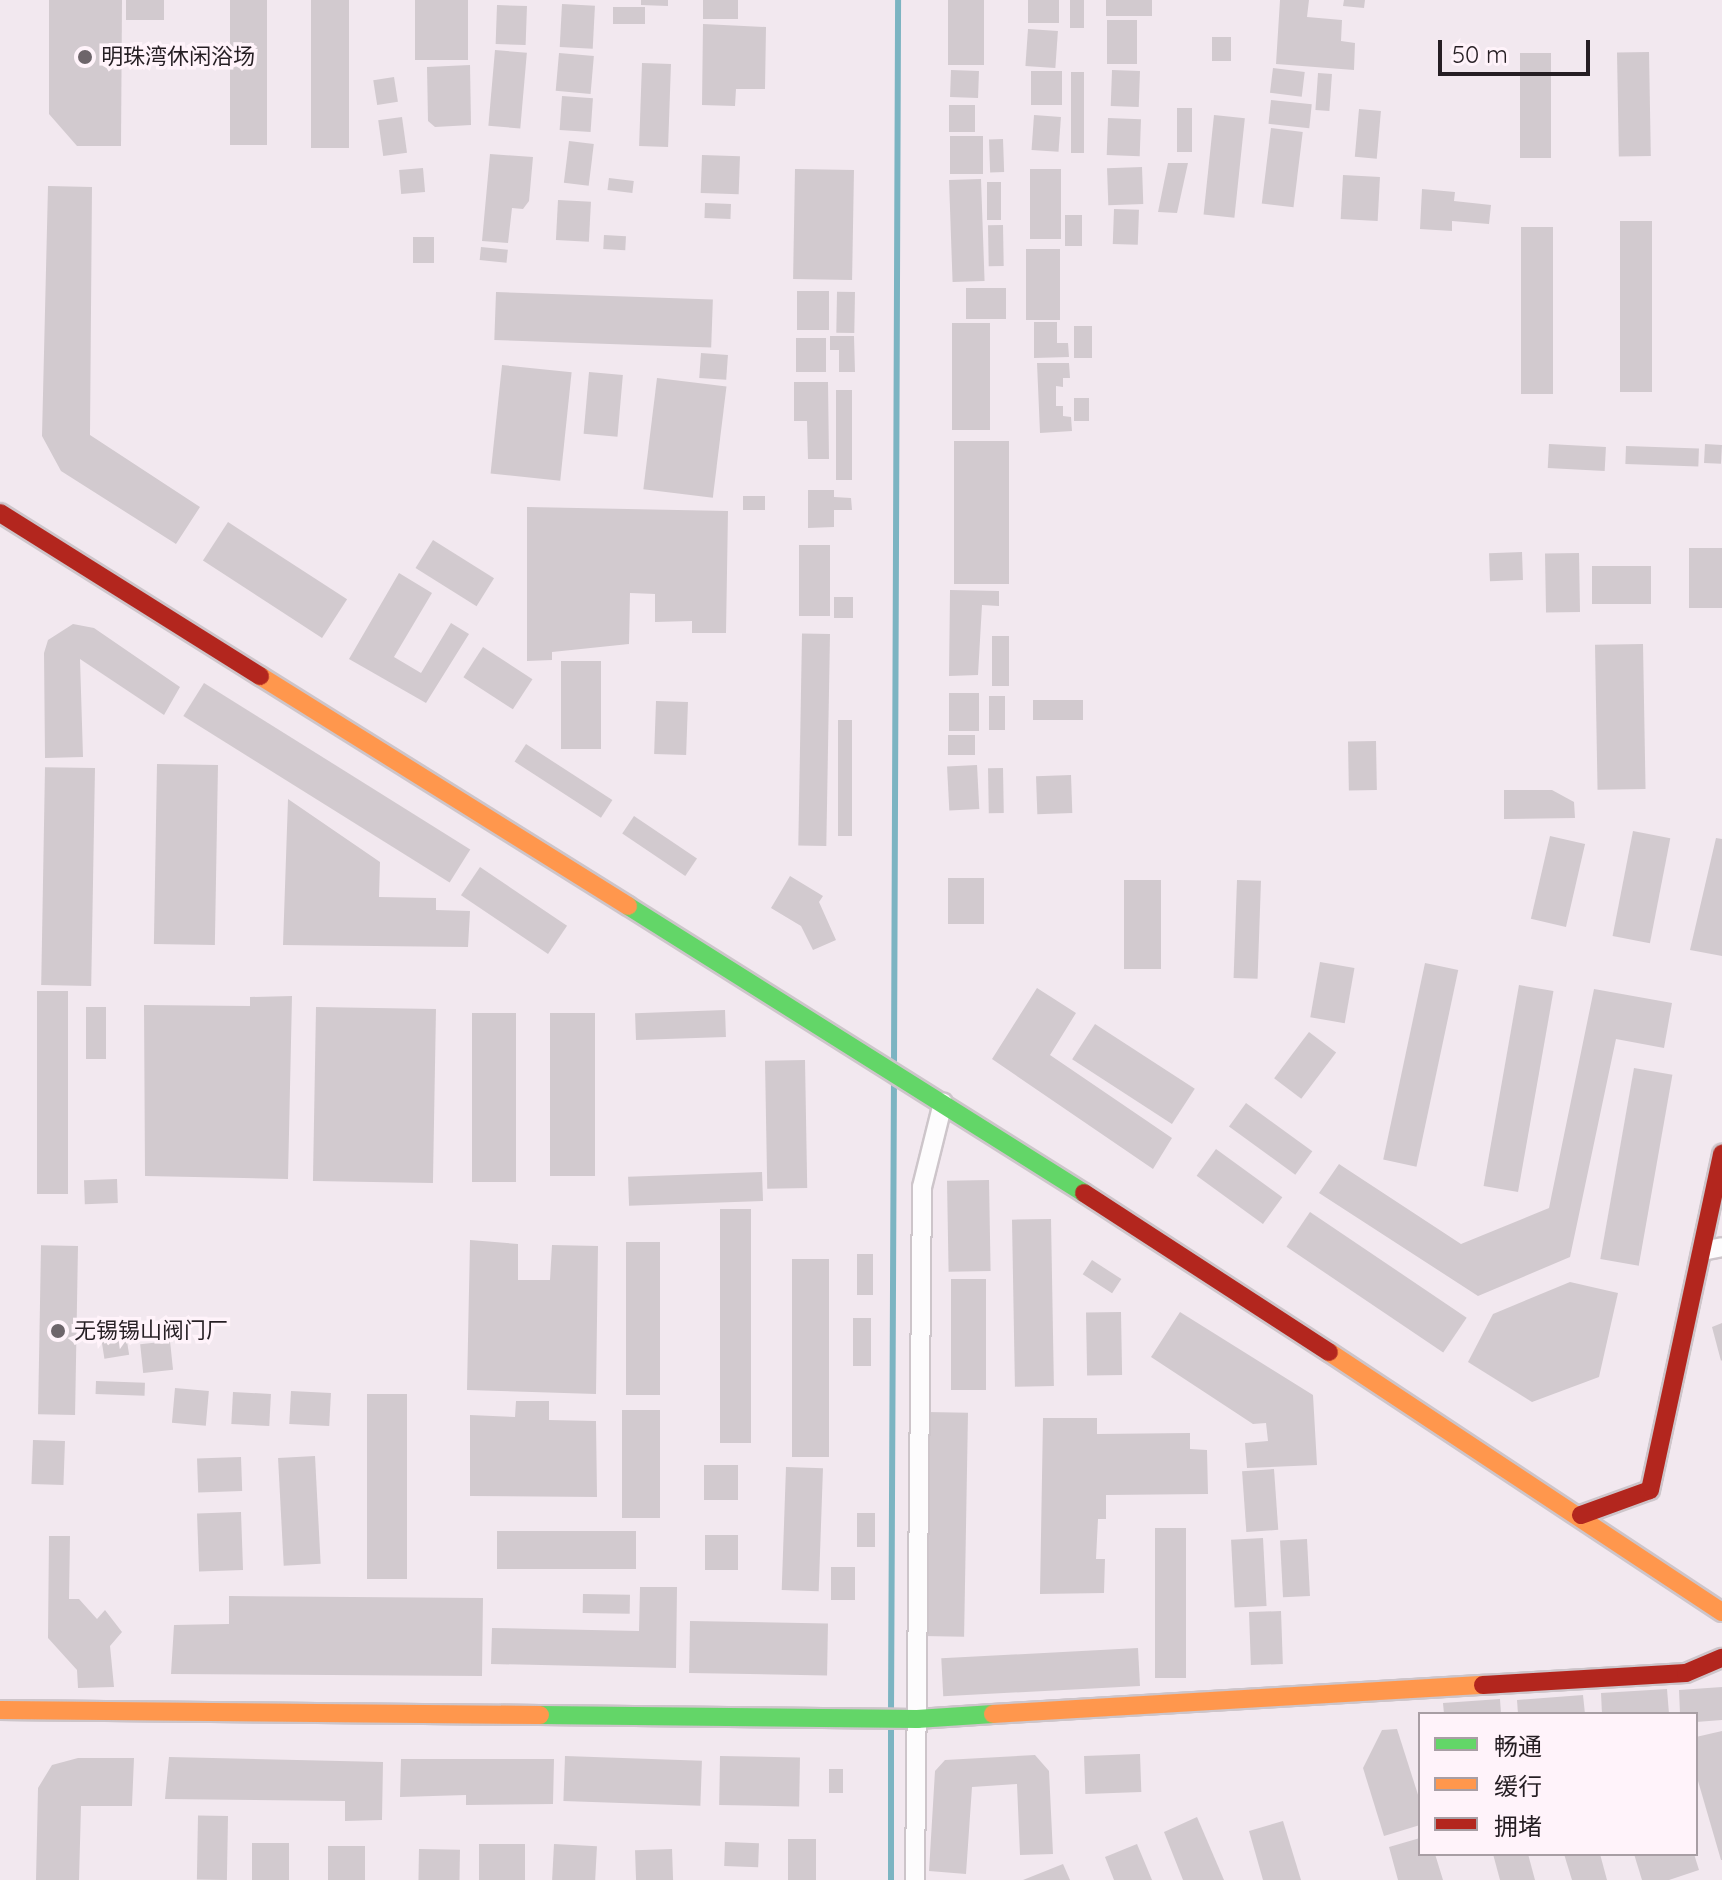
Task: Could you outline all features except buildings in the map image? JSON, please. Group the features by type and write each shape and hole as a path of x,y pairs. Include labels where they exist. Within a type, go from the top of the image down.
{"street":[{"path":"0,513 943,1103 1581,1515 1722,1612"},
{"path":"915,1880 911,1719 922,1187 943,1103"},
{"path":"1581,1515 1650,1490 1722,1154"},
{"path":"1702,1251 1722,1247"},
{"path":"0,1710 911,1719 1686,1673 1722,1658"}],"waterway":[{"path":"894,1064 898,0"},
{"path":"891,1712 894,1080"},
{"path":"891,1724 891,1880"}],"traffic: fast":[{"path":"628,906 1084,1193"},
{"path":"540,1715 917,1719 993,1714"}],"traffic: slow":[{"path":"260,676 628,906"},
{"path":"1329,1352 1722,1612"},
{"path":"993,1714 1483,1685"},
{"path":"0,1710 540,1715"}],"traffic: jam":[{"path":"0,513 260,676"},
{"path":"1581,1515 1650,1490 1722,1154"},
{"path":"1084,1193 1329,1352"},
{"path":"1483,1685 1686,1673 1722,1658"}],"place":[{"name":"明珠湾休闲浴场","path":"85,57"},
{"name":"无锡锡山阀门厂","path":"58,1331"}]}
